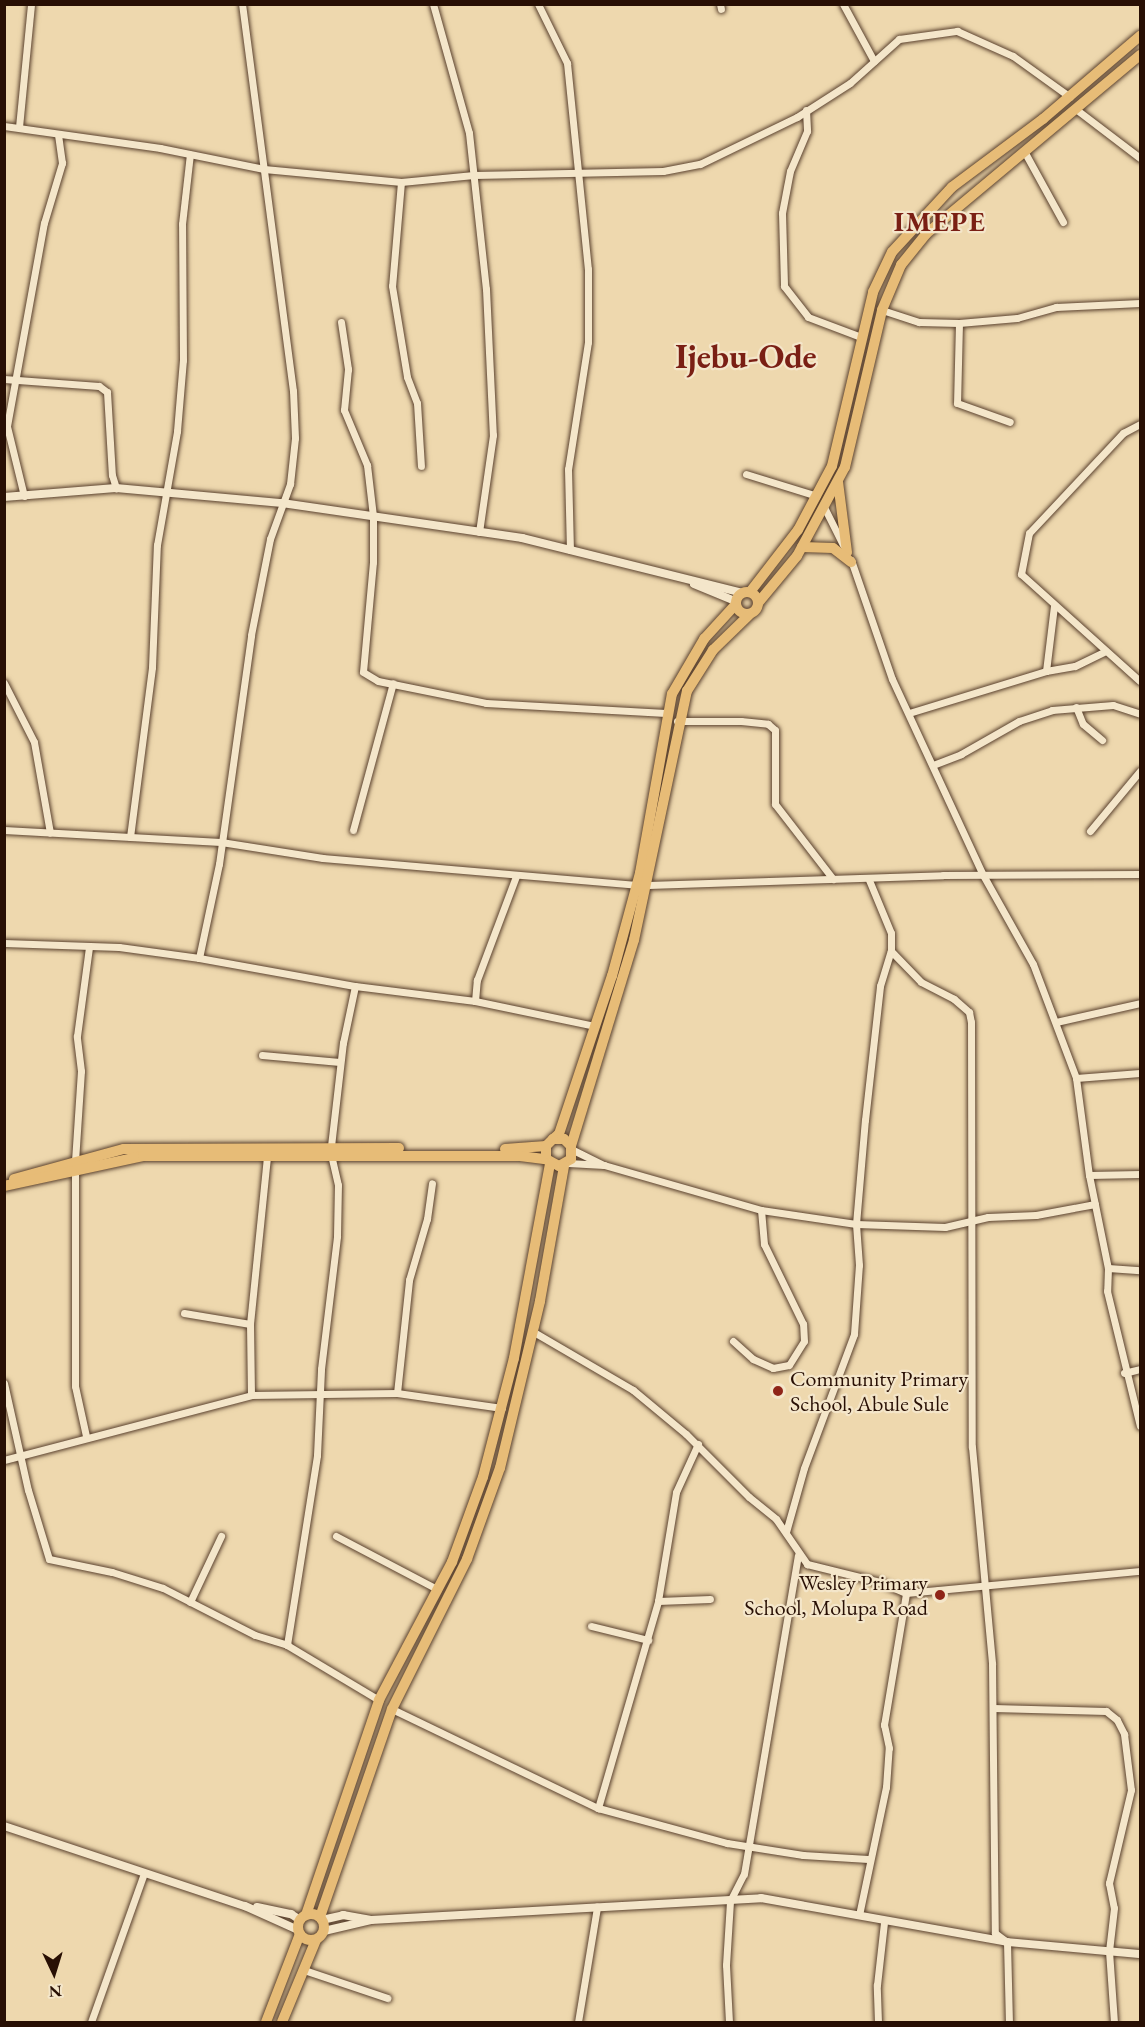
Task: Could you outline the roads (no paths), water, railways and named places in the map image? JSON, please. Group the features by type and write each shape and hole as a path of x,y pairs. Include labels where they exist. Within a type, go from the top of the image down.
{"main road":[{"path":"266,2022 379,1700 437,1589 472,1510 502,1408 539,1234 550,1143 595,1026 636,885 649,827 666,713 676,684 696,652 798,530 817,496 838,445 861,337 883,266 908,232 952,187 1070,97 1140,36"},
{"path":"282,2022 320,1935 321,1918 392,1709 479,1530 517,1411 566,1164 628,964 648,885 677,721 687,691 704,662 758,603 801,547 825,509 851,448 882,310 901,266 917,244 1140,55"},
{"path":"838,482 849,557"},
{"path":"801,547 833,548 849,557"},
{"path":"741,598 758,603"},
{"path":"741,598 741,614 748,615"},
{"path":"4,1186 141,1148 480,1149 550,1143 564,1139 572,1148"},
{"path":"4,1181 75,1166 143,1156 267,1156 331,1150 548,1161 566,1164"},
{"path":"301,1925 321,1918"},
{"path":"301,1925 309,1940 320,1935"}],"street":[{"path":"19,127 31,4"},
{"path":"199,958 221,842 251,635 270,539 290,484 295,418 242,4"},
{"path":"433,4 469,133 474,175 493,407 493,435 479,532"},
{"path":"538,4 567,63 590,311 567,469 570,550"},
{"path":"843,4 874,61"},
{"path":"4,126 190,154 264,169 401,182 474,175 578,174 683,169 720,155 806,110 850,83 899,39 957,31 1013,56 1070,97"},
{"path":"806,110 807,131 790,171 782,213 784,286 808,317 861,337"},
{"path":"1077,110 1140,158"},
{"path":"24,496 7,426 13,380 44,223 62,163 58,135"},
{"path":"1024,151 1063,222"},
{"path":"130,837 152,667 158,545 165,490 174,462 183,360 182,224 190,154"},
{"path":"401,182 392,286 407,378 417,403 421,466"},
{"path":"882,310 919,322 959,323 1017,318 1056,307 1140,303"},
{"path":"340,322 348,369 344,410 368,465 374,516 363,672 393,683 486,704 666,713"},
{"path":"959,323 957,403 1010,422"},
{"path":"4,379 99,386 107,392 112,475 116,488"},
{"path":"1140,424 1123,433 1029,533 1021,574 1140,681"},
{"path":"746,474 817,496"},
{"path":"4,497 116,488 165,490 374,516 479,532 570,550 691,582 718,585 741,598"},
{"path":"825,509 849,557 879,648 983,875 1033,964 1076,1078 1089,1175 1108,1268 1107,1291 1124,1373 1140,1426"},
{"path":"1046,671 1054,606"},
{"path":"909,713 1046,671 1075,666 1106,651"},
{"path":"4,683 34,742 50,833"},
{"path":"353,830 393,683"},
{"path":"933,765 961,754 1019,721 1076,707 1113,705 1140,714"},
{"path":"1076,707 1083,724 1102,740"},
{"path":"677,721 741,721 768,724 775,730 775,804 833,879"},
{"path":"1090,831 1140,771"},
{"path":"4,830 221,842 323,858 636,885"},
{"path":"648,885 983,875 1140,874"},
{"path":"475,1000 477,980 516,876"},
{"path":"786,1532 804,1468 854,1334 859,1264 856,1224 875,1026 880,986 891,951 891,933 869,880"},
{"path":"4,943 119,947 199,958 355,986 475,1000 595,1026"},
{"path":"86,1436 75,1386 75,1166 81,1071 77,1036 89,947"},
{"path":"891,951 921,982 954,999 969,1012 972,1033 970,1125 974,1223 969,1248 972,1447 987,1587 993,1708 995,1933 1007,1942"},
{"path":"287,1645 317,1455 320,1392 338,1205 331,1150 340,1062 355,986"},
{"path":"1056,1022 1140,1003"},
{"path":"262,1055 340,1062"},
{"path":"1076,1078 1140,1073"},
{"path":"572,1148 604,1165 761,1210 856,1224 945,1227 974,1223 988,1217 1036,1215 1095,1204"},
{"path":"251,1395 250,1324 267,1156"},
{"path":"566,1164 604,1165"},
{"path":"1089,1175 1140,1174"},
{"path":"397,1393 409,1280 427,1219 432,1183"},
{"path":"733,1341 753,1359 773,1368 789,1365 804,1341 803,1324 764,1244 761,1210"},
{"path":"1108,1268 1140,1270"},
{"path":"184,1313 250,1324"},
{"path":"532,1331 633,1390 698,1444 786,1532 798,1556 822,1569 880,1582 906,1593 1140,1571"},
{"path":"1124,1373 1140,1369"},
{"path":"4,1383 44,1554 49,1559 138,1579 255,1635 287,1645 379,1700"},
{"path":"4,1460 86,1436 251,1395 320,1392 397,1393 502,1408"},
{"path":"598,1808 658,1601 676,1492 698,1444"},
{"path":"190,1602 221,1536"},
{"path":"336,1536 437,1589"},
{"path":"729,2022 726,1965 730,1901 744,1874 798,1556"},
{"path":"859,1915 868,1859 875,1843 886,1787 889,1748 884,1725 906,1593"},
{"path":"658,1601 710,1599"},
{"path":"591,1626 648,1640"},
{"path":"993,1708 1106,1711 1117,1720 1124,1734 1131,1790 1111,1872 1114,1923 1109,1950 1114,2022"},
{"path":"392,1709 598,1808 748,1846 868,1859"},
{"path":"4,1826 245,1906 291,1914 301,1925"},
{"path":"92,2022 144,1873"},
{"path":"320,1935 371,1920 597,1907 787,1901 859,1915 884,1923 1007,1942 1140,1954"},
{"path":"578,2022 597,1907"},
{"path":"321,1918 343,1914 371,1920"},
{"path":"878,2022 876,1985 884,1923"},
{"path":"1007,1942 1009,2022"},
{"path":"304,1970 387,1998"}],"place":[{"name":"Community Primary School, Abule Sule","path":"778,1391"},
{"name":"Wesley Primary School, Molupa Road","path":"940,1595"}],"district":[{"name":"IMEPE","path":"940,221"},
{"name":"Ijebu-Ode","path":"746,357"}]}
